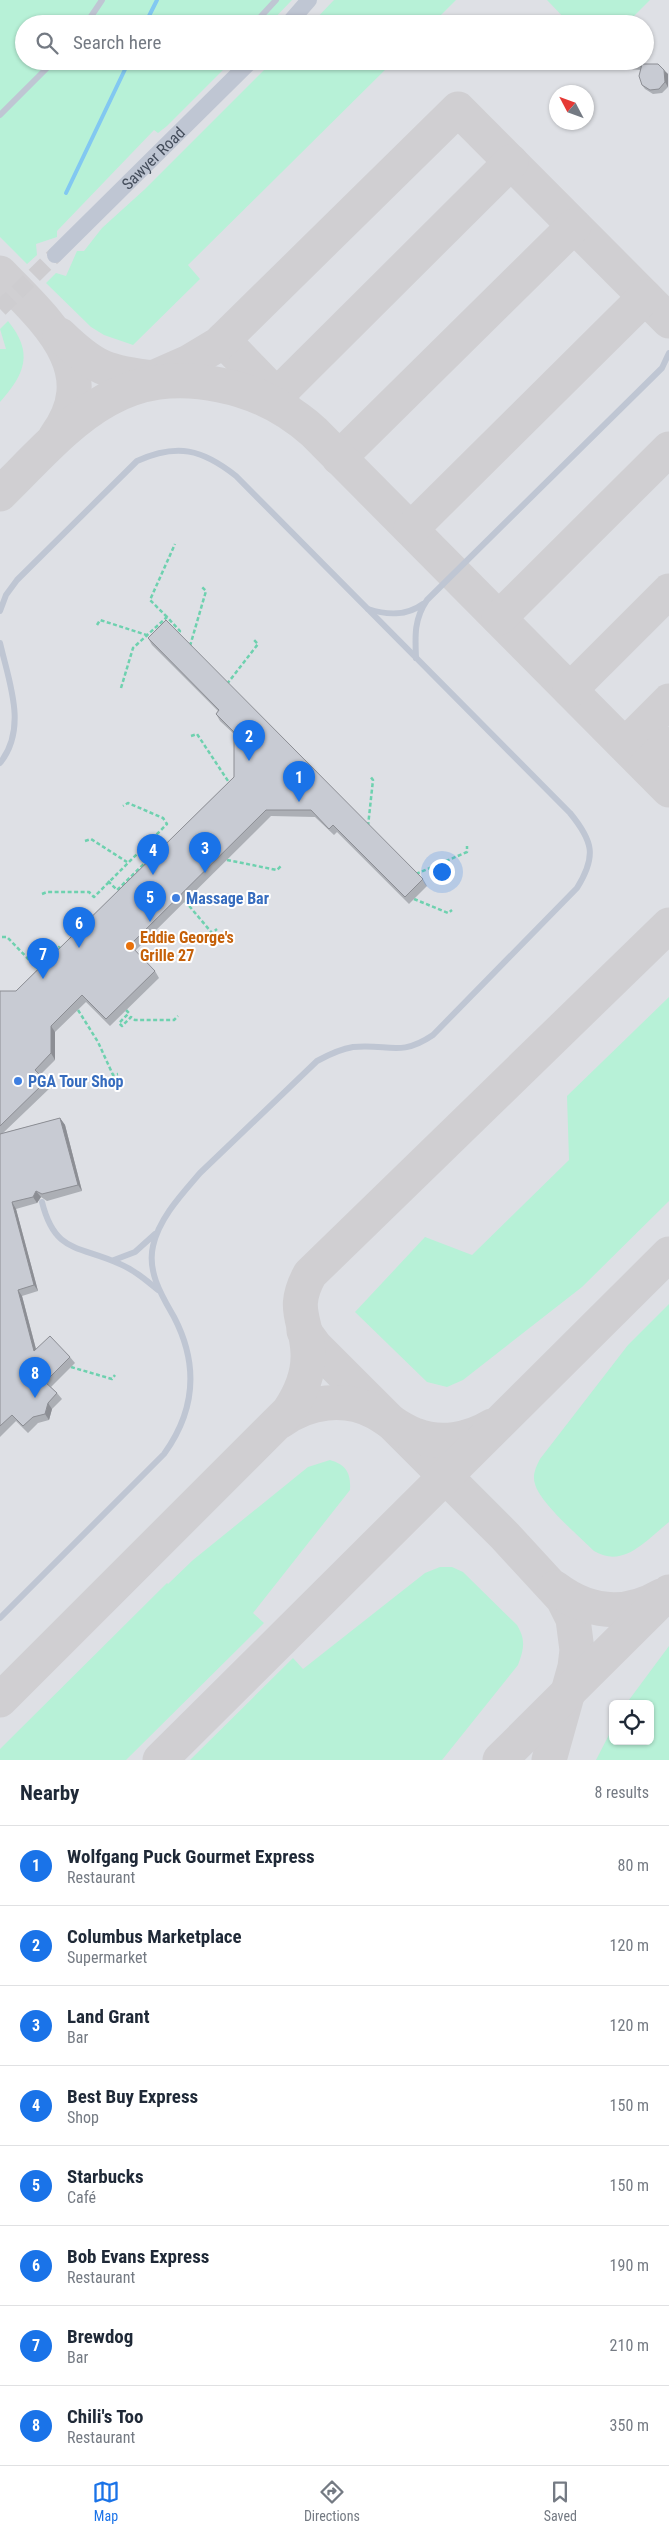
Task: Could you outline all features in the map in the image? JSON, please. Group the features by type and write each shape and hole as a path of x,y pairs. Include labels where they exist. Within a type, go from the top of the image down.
{"street":[{"path":"296,15 309,0"},
{"name":"Sawyer Road","path":"55,255 242,70"}],"lane":[{"path":"92,15 102,0"},
{"path":"262,15 276,0"},
{"path":"0,115 45,70"},
{"path":"662,368 669,352"},
{"path":"366,608 386,613 398,613 418,608 428,600 669,361"},
{"path":"0,611 6,595 17,580 137,461 154,453 171,450 188,451 218,461 236,476 581,827 589,844 591,860 586,874 577,888 433,1035 419,1045 404,1049 352,1047 332,1053 316,1061 200,1172 171,1209 152,1246 152,1260 158,1290 186,1345 190,1365 191,1388 187,1411 174,1439 144,1475 0,1618"},
{"path":"416,658 415,628 421,609 428,600"},
{"path":"0,643 15,715 15,729 0,763"},
{"path":"42,1202 48,1224 56,1235 73,1246 112,1260 135,1272 158,1290"},
{"path":"112,1260 135,1252 162,1225"}],"path":[{"path":"175,544 150,600 180,631 178,634"},
{"path":"190,646 206,591 202,587"},
{"path":"120,688 133,648 167,617"},
{"path":"97,625 100,620 157,640"},
{"path":"227,684 258,644 254,640"},
{"path":"191,736 197,734 224,777 232,786 227,791"},
{"path":"368,826 373,780 370,776"},
{"path":"42,894 46,892 89,892 94,897 108,881 168,824 163,818 128,803 123,806"},
{"path":"85,841 91,839 128,862"},
{"path":"416,874 467,852 467,846"},
{"path":"227,860 277,870 281,866"},
{"path":"108,881 117,890 145,863 152,870"},
{"path":"414,900 448,913 452,910"},
{"path":"185,901 212,932 217,929"},
{"path":"2,937 7,937 37,968 58,947 62,951 57,956"},
{"path":"78,1010 98,1042 113,1075 118,1074"},
{"path":"126,1010 129,1013 119,1023 122,1026 131,1017 135,1020 174,1020 178,1016"},
{"path":"71,1367 112,1379 114,1375"}],"shaded area":[{"path":"0,0 669,0 669,1760 0,1760"}],"green space":[{"path":"0,0 292,0 278,15 15,15 15,70 223,70 167,126 158,133 154,130 57,231 57,237 36,244 37,255 27,264 0,237"},
{"path":"334,0 456,0 441,15 320,15"},
{"path":"547,0 650,0 635,15 561,15"},
{"path":"264,70 385,70 188,265 200,279 133,345 104,335 91,327 46,283 56,273 66,276 77,251 84,251 102,228 144,190"},
{"path":"8,321 21,343 23,363 15,382 0,402 0,349 6,349 0,329"},
{"path":"669,997 669,1201 582,1287 463,1380 447,1387 427,1382 355,1312 425,1237 472,1255 569,1160 567,1096"},
{"path":"669,1304 669,1522 634,1550 615,1557 605,1556 594,1551 544,1500 535,1484 535,1471 540,1459 628,1345"},
{"path":"330,1460 344,1467 347,1471 350,1479 350,1490 253,1613 264,1623 126,1760 0,1760 0,1749 167,1583 308,1467"},
{"path":"440,1567 452,1567 463,1572 517,1625 523,1640 522,1654 518,1665 442,1760 190,1760 293,1658 303,1669 425,1573"},
{"path":"669,1646 669,1760 596,1760 609,1735 609,1745 654,1745 654,1700 629,1700"}],"building":[{"path":"654,64 658,64 664,70 665,82 659,89 650,90 642,85 639,76 640,70 654,70"},
{"path":"166,620 423,879 405,897 333,825 329,829 311,810 266,810 130,945 155,971 106,1019 82,995 51,1026 51,1053 35,1070 46,1081 0,1126 0,991 16,991 234,777 234,732 216,714 219,710 148,638"},
{"path":"60,1118 78,1185 42,1194 36,1191 33,1197 12,1202 34,1285 18,1290 34,1351 50,1336 70,1357 45,1382 57,1393 48,1403 45,1414 33,1417 23,1426 12,1415 0,1426 0,1134"}],"waterway":[{"path":"150,15 157,0"},
{"path":"66,193 125,70"}],"taxiway":[{"path":"155,377 189,362 219,344 458,109 669,321"},
{"path":"277,395 511,162"},
{"path":"339,458 574,226"},
{"path":"0,273 50,327 63,347 71,367 74,389 69,412 56,436"},
{"path":"411,529 645,297"},
{"path":"60,335 82,355 102,367 125,374 155,378"},
{"path":"223,340 282,401"},
{"path":"0,494 71,425 96,406 122,392 151,383 183,381 220,385 258,396 293,415 314,432 669,790"},
{"path":"499,618 669,449"},
{"path":"570,690 669,591"},
{"path":"625,745 669,701"},
{"path":"646,766 669,744"},
{"path":"0,1700 289,1411 301,1391 306,1376 308,1361 307,1341 300,1306 304,1286 310,1274 669,925"},
{"path":"160,1760 669,1254"},
{"path":"304,1331 315,1346 505,1536 563,1599 573,1619 577,1650 575,1667 549,1760"},
{"path":"281,1421 292,1414 315,1405 339,1403 363,1407 410,1433 434,1440 464,1438 492,1426"},
{"path":"555,1588 580,1603 607,1609 634,1607 661,1596"},
{"path":"500,1760 669,1592"}],"tunnel":[{"path":"0,309 55,255"}],"place":[{"name":"Columbus Marketplace","path":"249,761"},
{"name":"Wolfgang Puck Gourmet Express","path":"299,802"},
{"name":"Land Grant","path":"205,873"},
{"name":"Best Buy Express","path":"153,875"},
{"name":"Massage Bar","path":"176,898"},
{"name":"Starbucks","path":"150,922"},
{"name":"Eddie George's Grille 27","path":"130,946"},
{"name":"Bob Evans Express","path":"79,948"},
{"name":"Brewdog","path":"43,979"},
{"name":"PGA Tour Shop","path":"18,1081"},
{"name":"Chili's Too","path":"35,1398"}]}
